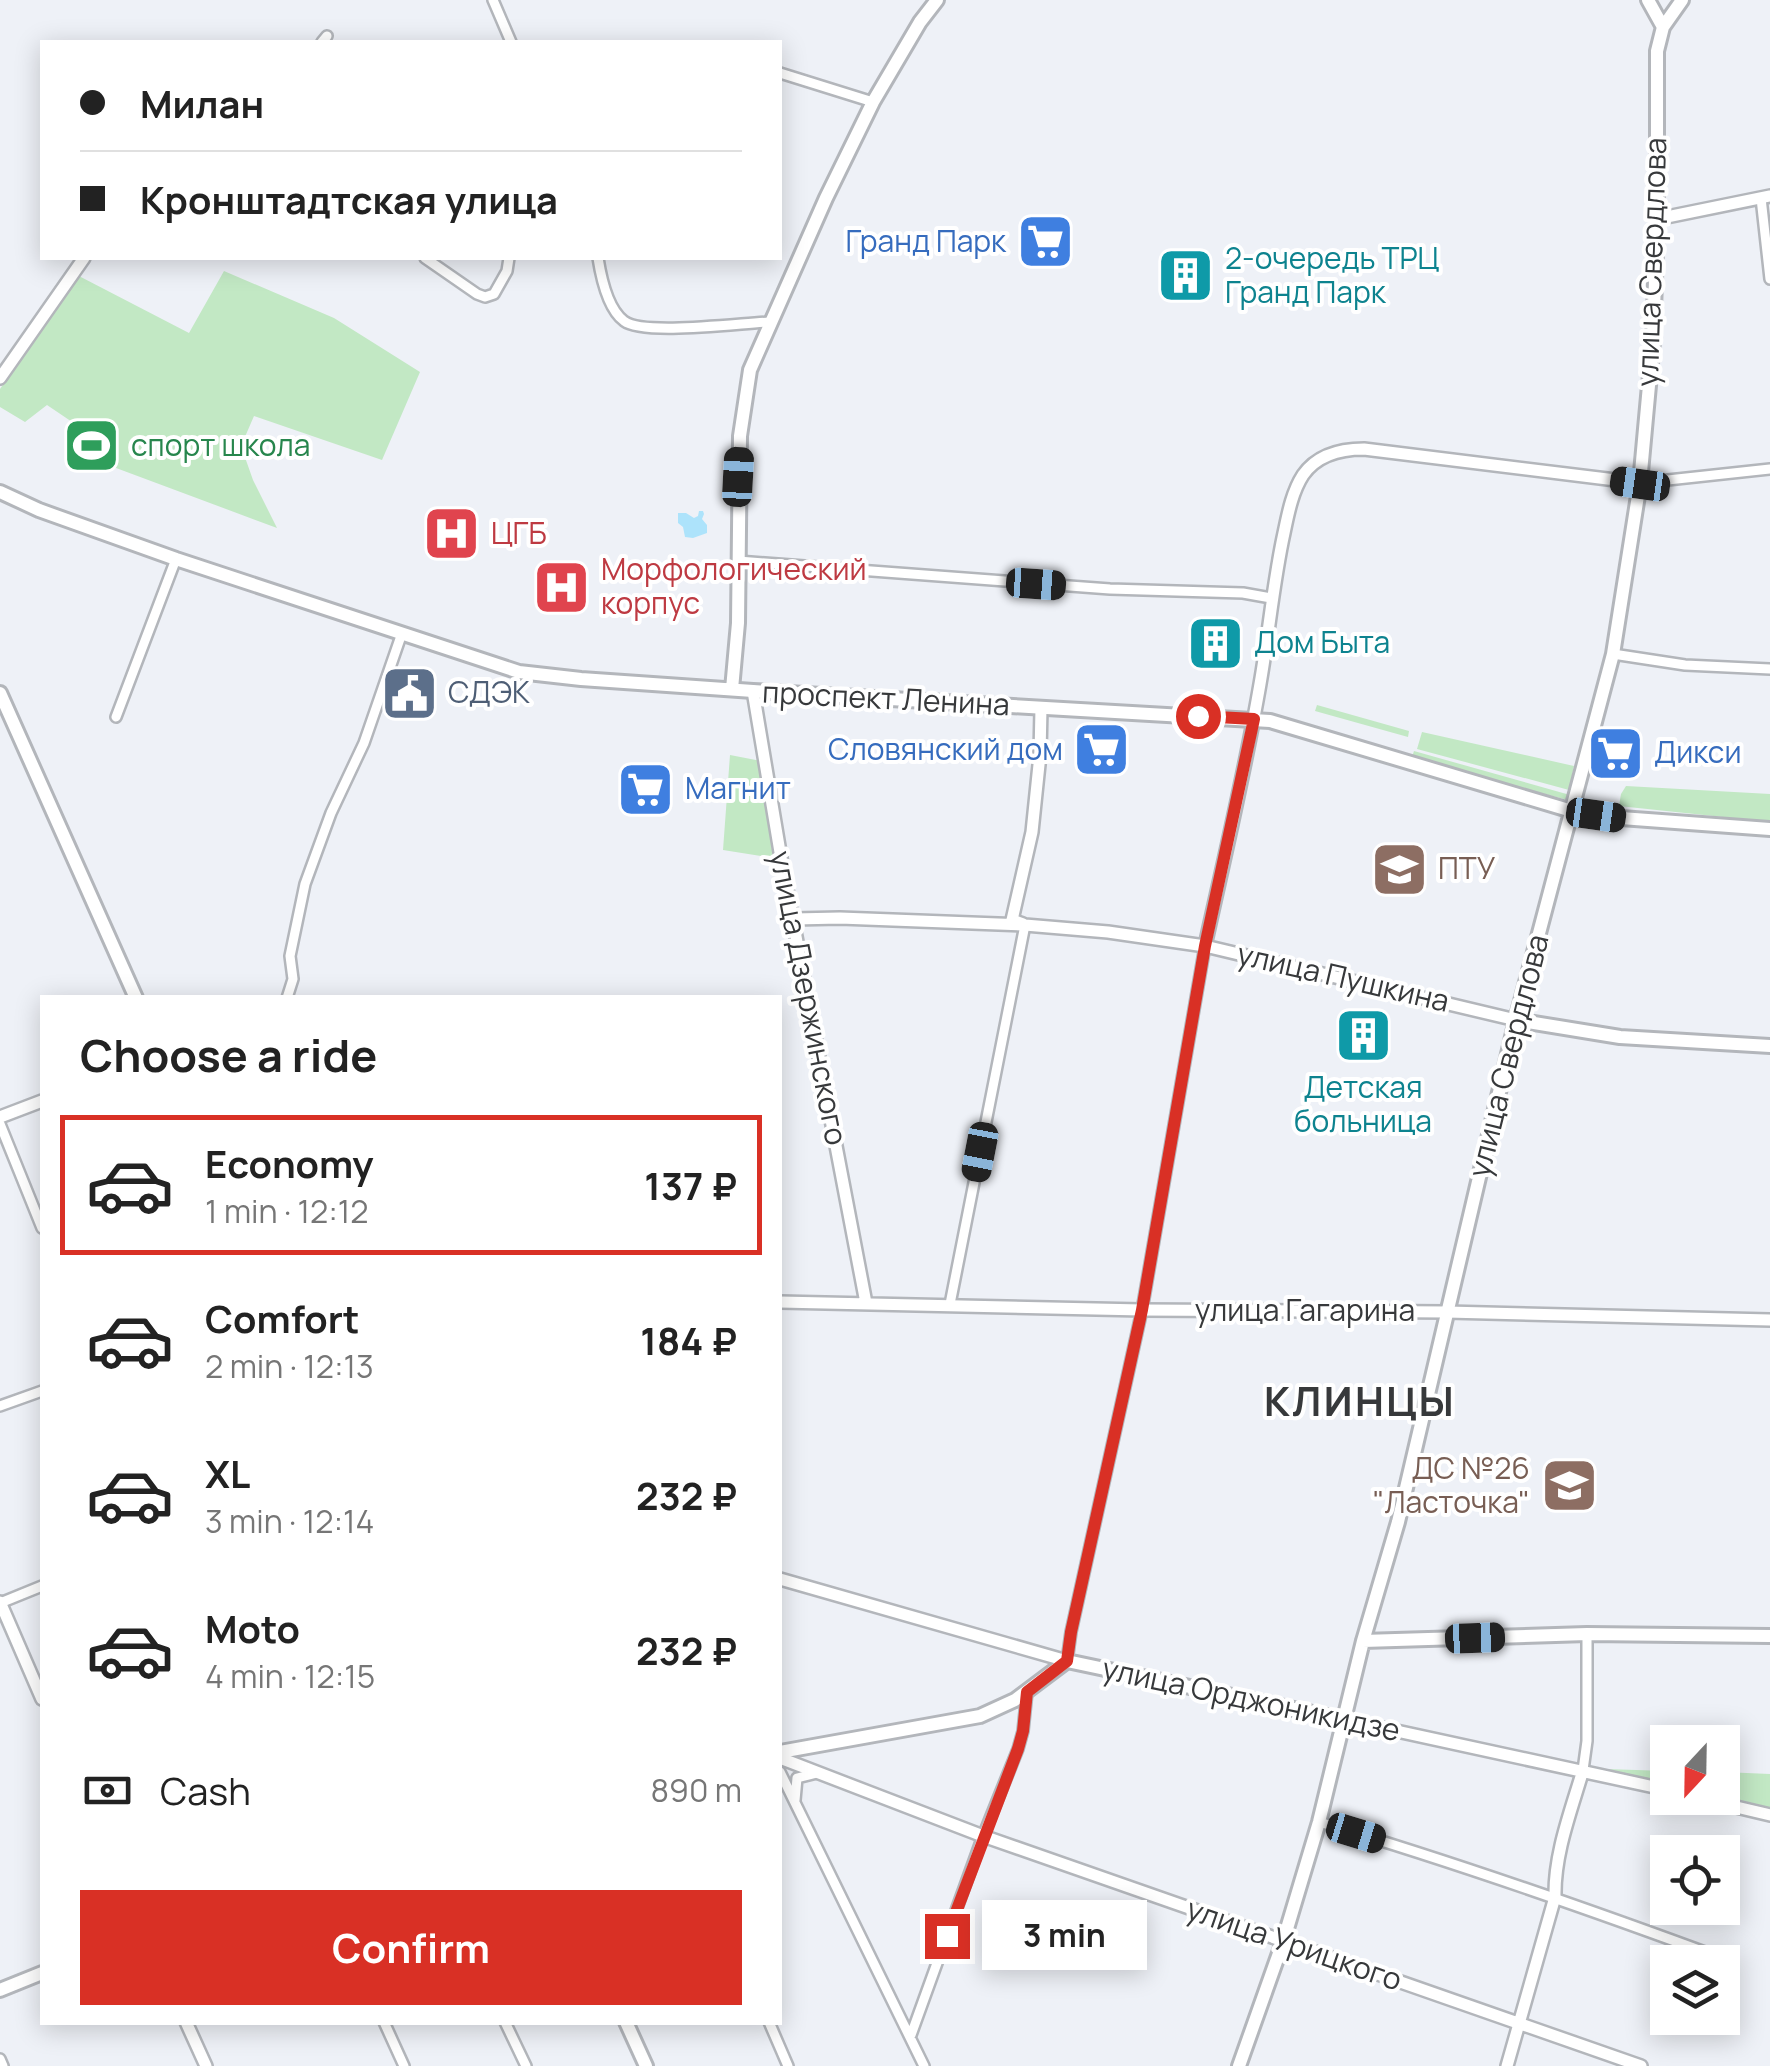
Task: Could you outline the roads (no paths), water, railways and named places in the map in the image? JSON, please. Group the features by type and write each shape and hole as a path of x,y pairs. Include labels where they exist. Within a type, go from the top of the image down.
{"main road":[{"path":"732,690 738,624 738,477 742,410 750,370 873,102 936,0"},
{"path":"1648,0 1662,27 1682,0"},
{"name":"улица Свердлова","path":"1240,2066 1319,1822 1398,1522 1516,1020 1614,654 1640,484 1653,342 1657,51 1662,27"},
{"name":"проспект Ленина","path":"0,492 176,559 519,672 732,690 1270,721 1572,811 1770,830"},
{"path":"0,503 16,501"},
{"path":"0,692 135,995"},
{"name":"улица Пушкина","path":"1516,1020 1620,1037 1770,1046"},
{"path":"1364,1641 1586,1634 1770,1636"},
{"path":"782,1755 980,1716 1015,1700 1067,1661"},
{"name":"улица Орджоникидзе","path":"1067,1661 1346,1720"},
{"path":"0,1990 40,1974"},
{"path":"627,2025 646,2066"}],"street":[{"path":"493,0 510,40"},
{"path":"782,74 873,102"},
{"path":"1657,219 1765,197 1770,279"},
{"path":"0,378 83,260"},
{"path":"428,260 485,297 494,294 509,260"},
{"path":"599,260 613,308 632,326 770,322"},
{"path":"1067,1661 1142,1310 1205,946 1254,719 1271,598 1294,497 1305,473 1316,462 1339,451 1364,449 1640,484 1770,469"},
{"path":"116,717 176,559"},
{"path":"738,560 1271,598"},
{"path":"287,995 293,979 290,956 306,884 331,813 364,744 402,633"},
{"path":"1614,654 1684,665 1770,670"},
{"name":"улица Дзержинского","path":"753,691 866,1304"},
{"path":"950,1304 1025,925 1012,920 1032,832 1041,708"},
{"name":"улица Пушкина","path":"794,919 1025,925 1108,932 1205,946 1516,1020"},
{"path":"40,1102 0,1120 40,1223"},
{"name":"улица Гагарина","path":"782,1302 1770,1320"},
{"path":"0,1406 40,1392"},
{"name":"улица Орджоникидзе","path":"782,1580 1067,1661"},
{"path":"40,1587 0,1603 40,1694"},
{"path":"1507,2066 1554,1897 1564,1831 1583,1770 1586,1634"},
{"path":"910,2035 1018,1749 1027,1692"},
{"name":"улица Орджоникидзе","path":"1346,1720 1650,1786"},
{"name":"улица Урицкого","path":"782,1756 983,1836 1641,2066"},
{"path":"794,1802 798,1778 817,1773"},
{"path":"782,1776 924,2066"},
{"path":"1740,1808 1770,1815"},
{"path":"1319,1822 1430,1855 1685,1945"},
{"path":"187,2025 206,2066"},
{"path":"385,2025 404,2066"},
{"path":"507,2025 526,2066"},
{"path":"769,2025 788,2066"}],"water":[{"path":"703,511 707,533 685,537 678,513 694,518"}],"place":[{"name":"Гранд Парк","path":"1045,242"},
{"name":"2-очередь ТРЦ Гранд Парк","path":"1186,276"},
{"name":"спорт школа","path":"92,446"},
{"name":"ЦГБ","path":"452,534"},
{"name":"Морфологический корпус","path":"562,587"},
{"name":"Дом Быта","path":"1215,643"},
{"name":"СДЭК","path":"409,693"},
{"name":"Словянский дом","path":"1102,750"},
{"name":"Дикси","path":"1615,753"},
{"name":"Магнит","path":"646,789"},
{"name":"ПТУ","path":"1399,869"},
{"name":"Детская больница","path":"1363,1035"},
{"name":"ДС №26 \"Ласточка\"","path":"1569,1486"}],"district":[{"name":"КЛИНЦЫ","path":"1360,1402"}]}
